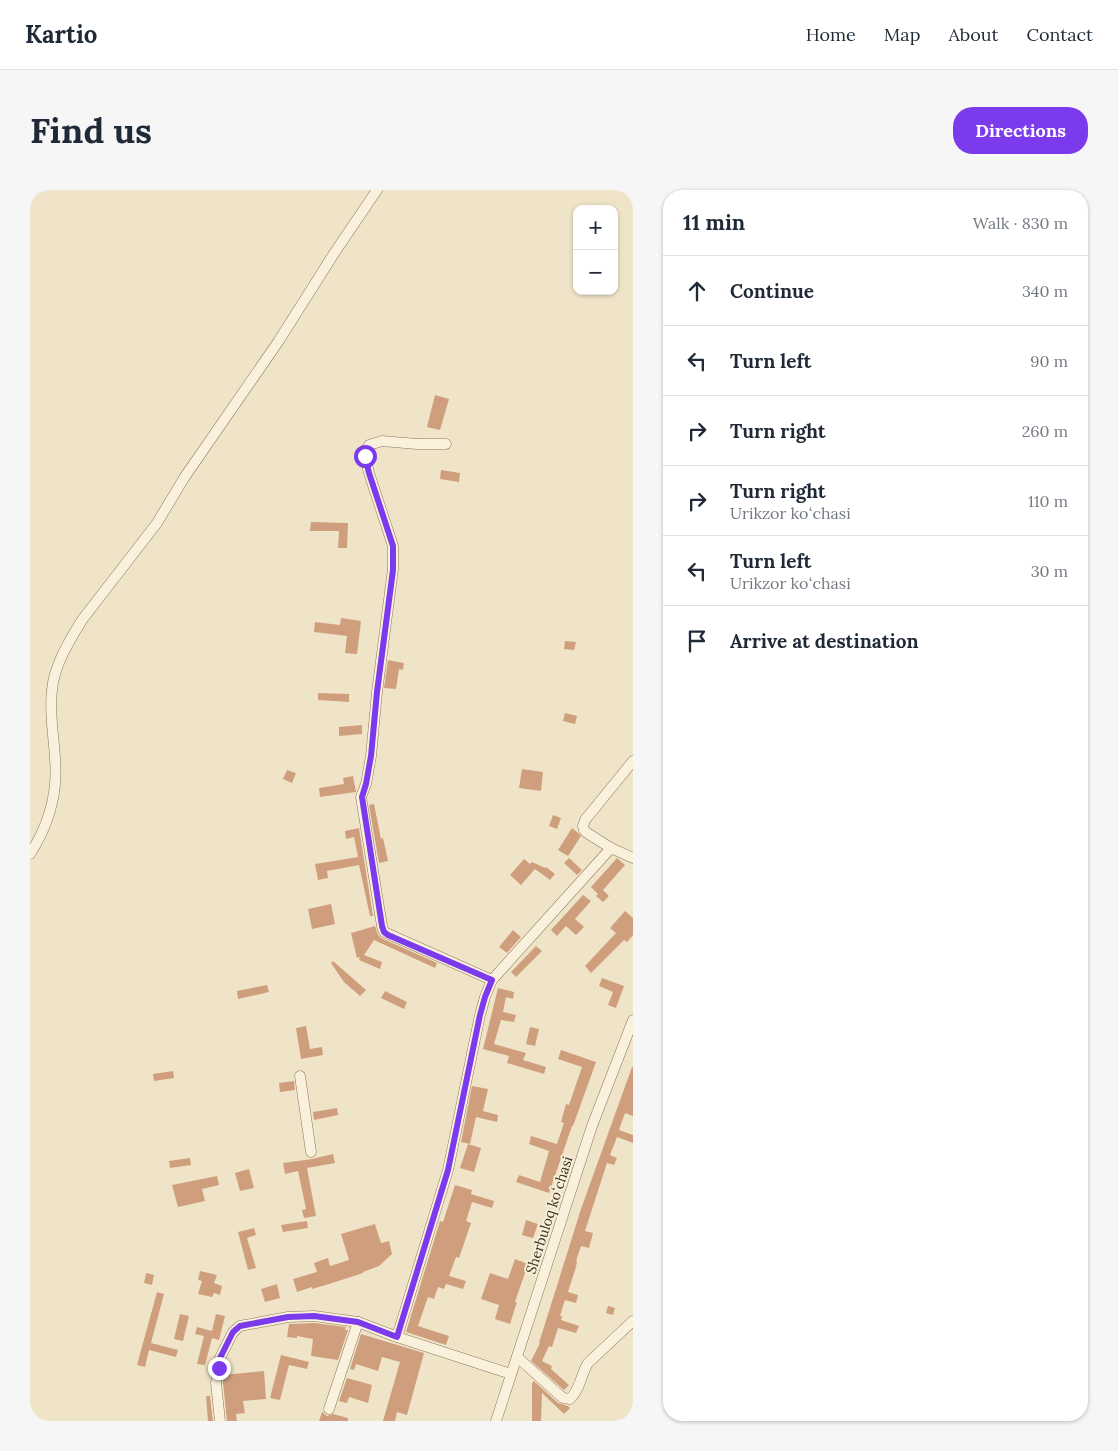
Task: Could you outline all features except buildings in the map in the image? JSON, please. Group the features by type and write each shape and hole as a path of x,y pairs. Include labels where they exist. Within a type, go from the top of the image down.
{"street":[{"path":"30,854 44,828 52,801 56,771 51,722 52,690 57,669 73,635 82,620 157,523 184,478 273,350 377,190"},
{"path":"446,444 382,441 369,445 365,456 393,546 393,570 377,692 371,756 362,797 384,932 492,980"},
{"path":"633,761 585,820 583,826 587,833 611,848 633,858"},
{"path":"397,1337 448,1170 480,1015 492,980 611,848"},
{"name":"Sherbuloq koʻchasi","path":"496,1421 592,1126 632,1023"},
{"path":"300,1076 311,1152"},
{"path":"220,1421 216,1383 220,1358 233,1332 240,1326 288,1317 337,1318 358,1322 397,1337 511,1374"},
{"path":"517,1357 563,1398 570,1398 576,1392 584,1368 633,1321"},
{"path":"329,1409 358,1322"}],"route":[{"path":"219,1368 220,1358 233,1332 240,1326 288,1317 314,1316 337,1318 358,1322 397,1337 448,1170 480,1015 492,980 388,935 384,932 382,926 362,797 371,756 377,692 393,570 393,546 365,456"}]}
